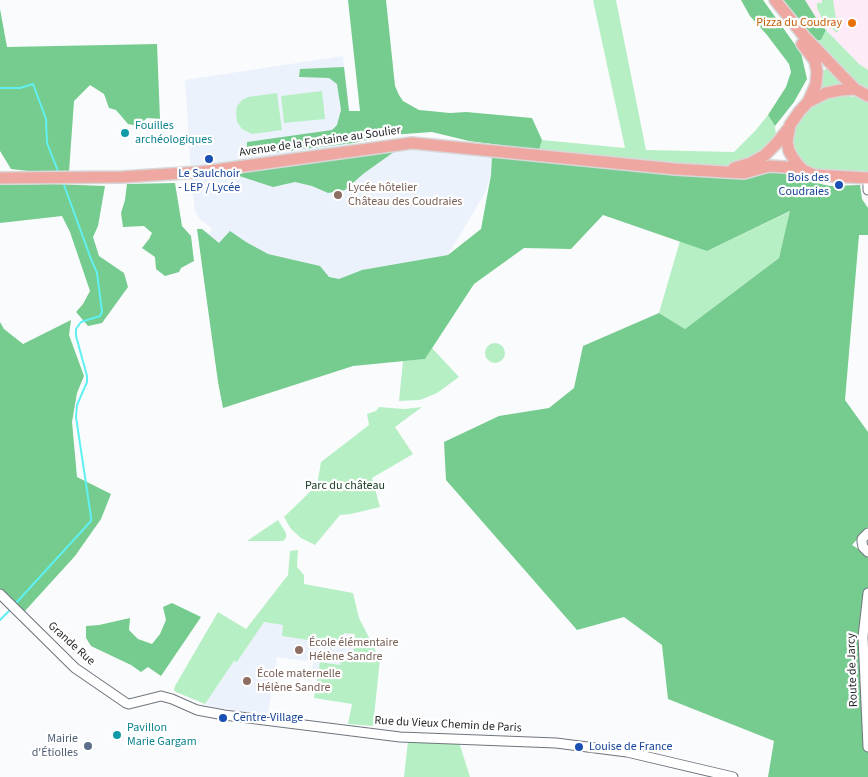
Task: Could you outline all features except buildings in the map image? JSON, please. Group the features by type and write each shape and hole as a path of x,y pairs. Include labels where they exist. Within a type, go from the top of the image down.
{"main road":[{"path":"770,0 815,61 818,72 817,79 808,102"},
{"path":"775,0 804,36 855,89 868,96"},
{"path":"808,102 833,91 855,89"},
{"name":"Avenue de la Fontaine au Soulier","path":"702,170 731,169 751,163 776,144 808,102"},
{"path":"790,126 787,142 798,165 804,170"},
{"name":"Avenue de la Fontaine au Soulier","path":"0,178 122,176 201,172 412,143 675,169 744,173 770,166 804,170 814,175 868,178"}],"street":[{"path":"868,182 868,190"},
{"path":"868,532 862,539 865,550 868,552"},
{"name":"Route de Jarcy","path":"868,593 863,637 868,748"},
{"name":"Grande Rue","path":"0,594 75,668 126,703 134,704 162,696"},
{"name":"Rue du Vieux Chemin de Paris","path":"162,696 197,710 224,715 404,737 556,742 627,752 734,777"}],"shaded area":[{"path":"805,0 868,0 868,75 818,21"},
{"name":"Lycée hôtelier Château des Coudraies","path":"343,56 355,155 413,147 492,155 491,175 485,193 448,255 416,261 220,331 202,229 209,234 212,229 200,219 195,211 185,80"},
{"path":"264,622 355,634 353,656 340,665 320,662 318,679 311,678 313,662 277,657 268,715 217,708 205,704 234,661 237,662"}],"green space":[{"path":"348,0 386,0 395,86 403,101 419,110 532,118 542,140 539,150 469,141 432,132 391,135 353,143 247,156 247,142 332,130 337,125 341,110 337,84 329,78 299,77 300,69 344,67 349,111 360,111"},
{"path":"593,0 616,0 646,150 734,152 768,115 775,126 776,137 757,159 723,168 539,150 542,140 625,148"},
{"path":"741,0 763,0 801,53 807,79 794,102 775,126 768,115 786,87 791,72 789,64 750,16"},
{"path":"782,0 805,0 826,30 821,40 813,41"},
{"path":"822,0 833,0 838,32 822,18 817,8 817,3 822,3"},
{"path":"0,9 7,47 157,44 160,119 147,118 138,126 128,124 116,110 109,108 104,94 90,85 74,101 69,172 62,175 11,169 0,151"},
{"path":"826,30 859,64 868,70 868,88 856,82 815,41 821,40"},
{"path":"830,67 843,85 819,91 822,71"},
{"path":"322,91 325,119 284,123 281,96"},
{"path":"277,93 282,130 252,134 242,129 237,122 236,113 237,106 242,100 248,97"},
{"path":"841,95 856,97 868,102 868,173 825,172 807,165 794,149 792,142 795,126 810,107 825,99"},
{"path":"398,149 363,174 345,190 328,193 312,186 295,182 273,187 230,173"},
{"path":"492,155 675,173 788,173 807,181 830,186 860,185 862,199 868,208 868,235 859,235 845,400 868,432 868,527 852,545 868,555 868,777 768,777 774,741 668,699 662,645 624,617 577,630 446,480 444,442 499,416 549,408 574,388 583,346 659,313 685,329 779,258 790,211 707,251 603,215 571,249 524,248 474,284 425,359 353,366 223,408 197,229 202,229 219,243 230,231 268,254 320,266 329,277 339,279 362,270 448,255 481,229 491,175"},
{"path":"175,183 182,226 191,236 194,261 181,268 179,272 165,276 156,269 155,257 142,248 152,233 144,226 123,227 121,213 127,184"},
{"path":"0,185 105,186 98,226 93,237 99,256 124,273 128,287 102,323 88,326 76,312 90,291 70,232 62,216 0,223"},
{"path":"791,211 779,258 685,329 659,313 680,241 707,251"},
{"path":"71,320 69,335 84,376 77,393 72,422 77,477 111,494 101,519 75,556 24,612 0,589 0,322 4,329 23,344"},
{"path":"495,343 502,346 505,353 502,360 495,363 488,360 485,353 488,346"},
{"path":"432,348 459,377 437,393 420,400 399,401 403,361 425,359"},
{"name":"Parc du château","path":"379,407 404,409 422,407 395,427 413,454 372,478 380,507 340,515 315,545 301,538 291,529 284,517 317,485 321,462 369,425 367,414 376,411"},
{"path":"278,520 286,533 286,538 283,541 247,541"},
{"path":"298,550 297,567 304,575 304,584 353,593 359,618 380,659 373,726 348,724 352,704 314,698 320,662 340,665 342,655 353,656 355,634 344,633 342,645 282,636 283,625 264,622 237,662 234,661 205,704 174,690 218,612 246,629 288,575 290,551"},
{"path":"172,603 201,617 161,676 148,667 141,672 131,665 91,646 86,638 86,626 130,618 129,630 138,639 152,644 160,634 166,620 163,607"},
{"path":"408,741 459,742 470,777 404,777"}],"waterway":[{"path":"0,88 20,88 33,84 46,119 47,143 58,171"},
{"path":"16,603 91,521 76,417 77,405 87,382 87,376 76,336 76,329 81,322 100,316 102,312 97,273 64,185"},
{"path":"0,620 10,610"}],"place":[{"name":"Pizza du Coudray","path":"852,23"},
{"name":"Fouilles archéologiques","path":"125,133"},
{"name":"Le Saulchoir - LEP / Lycée","path":"209,159"},
{"name":"Bois des Coudraies","path":"839,185"},
{"name":"Lycée hôtelier Château des Coudraies","path":"338,195"},
{"name":"École élémentaire Hélène Sandre","path":"299,650"},
{"name":"École maternelle Hélène Sandre","path":"247,681"},
{"name":"Centre-Village","path":"223,718"},
{"name":"Pavillon Marie Gargam","path":"117,735"},
{"name":"Mairie d'Étiolles","path":"88,746"},
{"name":"Louise de France","path":"579,747"}]}
